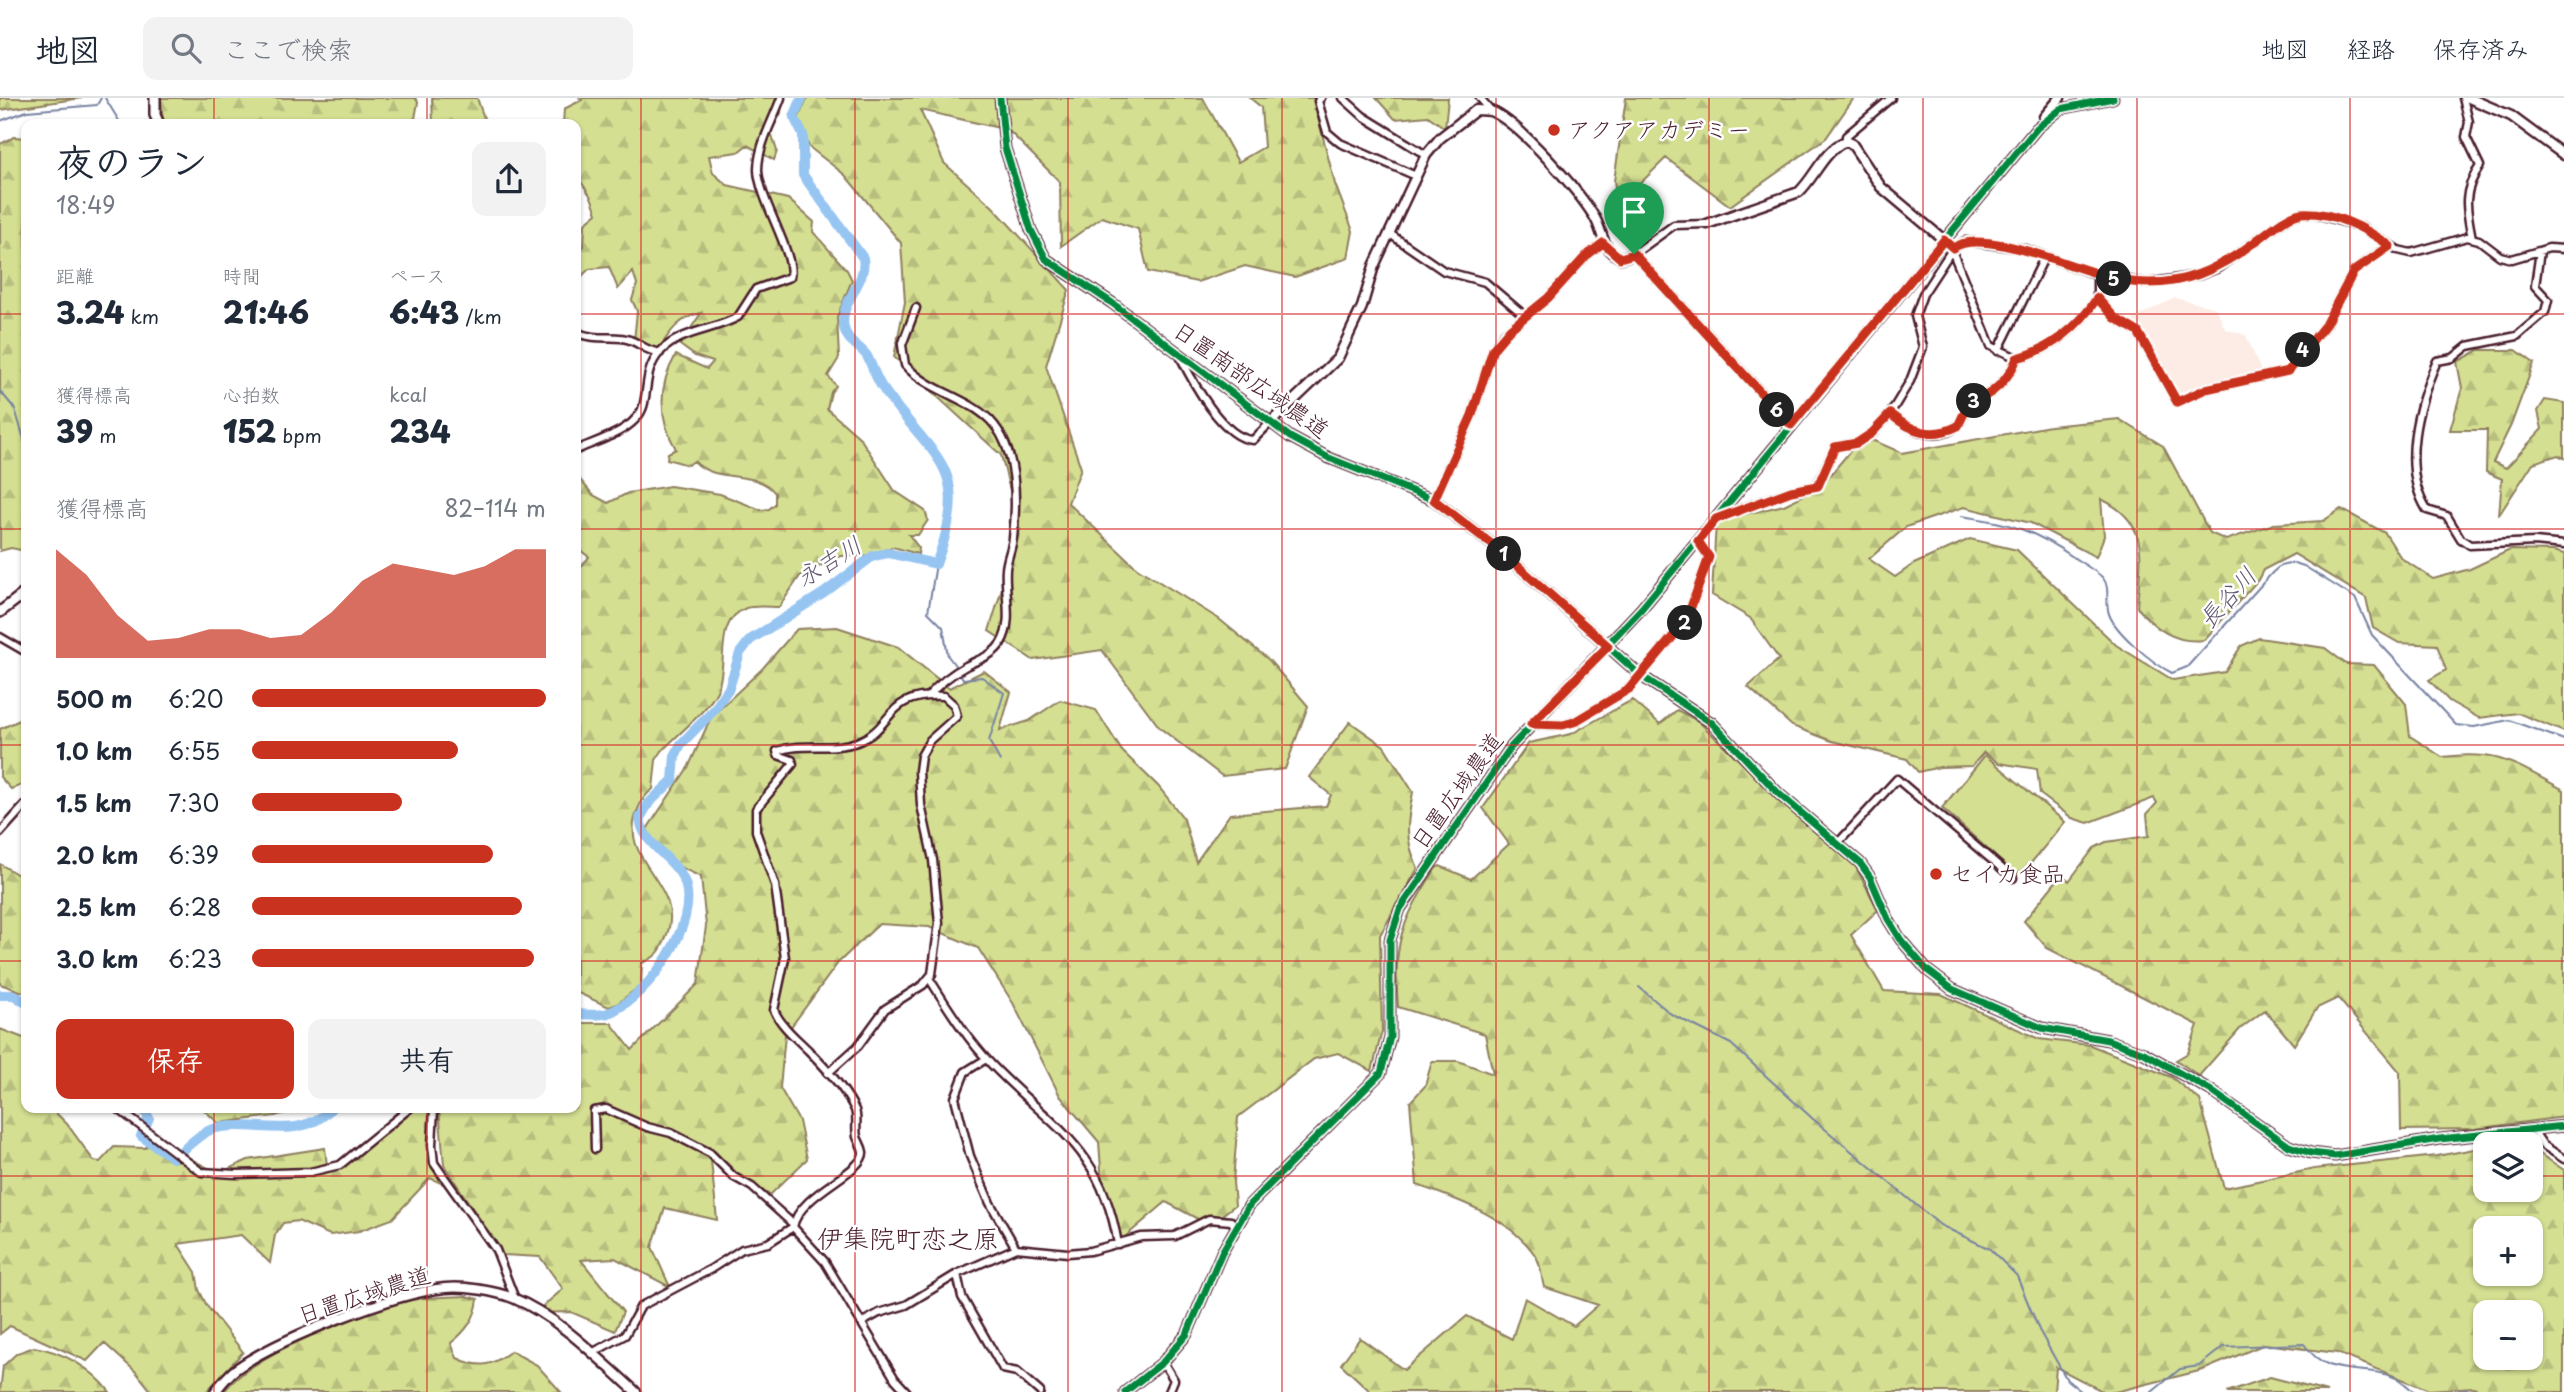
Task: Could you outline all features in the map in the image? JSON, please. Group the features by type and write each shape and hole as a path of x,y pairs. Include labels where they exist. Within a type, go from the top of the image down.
{"main road":[{"path":"155,98 157,119"},
{"path":"0,612 21,596"}],"street":[{"path":"581,447 633,421 641,412 647,377 660,353 683,337 738,317 756,289 783,282 790,277 789,260 765,198 758,169 761,150 781,98"},
{"name":"日置南部広域農道","path":"1000,98 1005,148 1040,250 1066,274 1112,303 1290,437 1329,458 1434,500 1502,552 1640,675 1712,723 1779,794 1866,869 1888,919 1908,949 1952,989 2042,1028 2108,1040 2144,1053 2210,1090 2289,1146 2311,1153 2335,1156 2440,1139 2564,1126"},
{"path":"1321,98 1318,101 1327,132 1340,143 1416,176"},
{"path":"1343,98 1363,116 1426,155"},
{"path":"1480,98 1560,174 1596,220 1603,243 1620,258 1634,254 1674,225 1707,224 1798,192 1809,183 1831,151 1846,141 1846,136 1891,98"},
{"path":"2060,102 2113,98"},
{"path":"2463,98 2469,122 2466,137 2480,166 2468,184 2466,209 2472,238"},
{"path":"2469,98 2511,116 2564,155"},
{"name":"日置広域農道","path":"1125,1392 1163,1362 1187,1334 1235,1226 1268,1183 1381,1073 1390,1037 1390,940 1400,909 1502,759 1531,724 1608,646 1698,541 2060,102"},
{"path":"1180,355 1192,383 1234,433 1253,440 1338,358 1426,155 1440,138 1476,110 1492,111"},
{"path":"1846,141 1852,144 1881,187 1944,240 1953,251 1991,346 1998,351 2017,358 2048,347 2068,332 2097,298 2097,275"},
{"path":"1716,519 1791,491 1818,486 1835,447 1857,443 1872,433 1890,414 1910,381 1923,347 1915,316 1923,295 1953,251 1965,241 1975,240 2025,249 2097,275 2147,283 2210,272 2286,219 2301,213 2313,213 2361,227 2390,246 2417,253 2456,239 2472,238 2506,258 2524,257 2556,247 2564,249"},
{"path":"1390,234 1444,271 1485,282 1525,317"},
{"path":"1434,500 1472,415 1493,349 1504,334 1548,298 1586,256 1603,243"},
{"path":"2097,298 2115,318 2138,332 2177,402 2206,389 2288,371 2325,325 2354,271 2390,246"},
{"path":"2540,251 2535,286 2548,300 2545,312 2517,336 2468,346 2452,358 2437,361 2421,407 2413,469 2418,497 2427,510 2447,516 2461,539 2470,545 2535,542 2564,545"},
{"path":"1634,254 1684,312 1712,338 1791,425"},
{"path":"1998,351 2045,256"},
{"path":"916,308 902,345 905,365 928,384 970,404 990,420 1001,434 1008,451 1014,495 1013,540 1006,572 1007,622 1003,641 993,653 965,666 929,696"},
{"path":"581,334 592,338 630,339 641,349 660,353"},
{"path":"1890,414 1913,431 1930,434 1948,431 1958,426 1970,401 1993,390 2009,376 2017,358"},
{"path":"1531,724 1563,725 1574,722 1623,693 1640,675 1689,617 1709,557 1698,541"},
{"path":"0,637 21,649"},
{"path":"593,1353 625,1335 640,1306 712,1269 742,1249 768,1243 793,1226 811,1198 854,1170 862,1160 855,1110 828,1073 787,1029 774,1010 785,958 775,885 757,831 756,809 793,764 792,760 778,755 777,751 792,746 848,745 861,741 872,734 898,706 929,696 944,696 957,713 954,721 930,740 921,756 919,771 921,805 933,860 939,923 936,959 929,978 885,1009 858,1046 828,1073"},
{"path":"1838,843 1897,779 2013,878"},
{"path":"0,833 21,810"},
{"path":"929,978 986,1059 1049,1116 1081,1151 1108,1199 1115,1218 1118,1244"},
{"path":"986,1059 965,1072 954,1098 970,1156 990,1203 1016,1248"},
{"path":"595,1149 594,1111 606,1109 648,1127 671,1133 710,1153 734,1177 752,1187 793,1226 825,1262 907,1392"},
{"path":"124,1113 201,1172 236,1174 310,1172 340,1165 405,1113"},
{"path":"434,1113 432,1145 435,1163 496,1251 515,1299"},
{"path":"2532,1129 2543,1145 2564,1158"},
{"path":"861,1323 879,1313 906,1305 957,1274 1016,1248 1068,1253 1141,1237 1175,1236 1209,1219 1231,1221 1235,1226"},
{"path":"957,1274 962,1297 1003,1369 1017,1372 1040,1392"},
{"name":"日置広域農道","path":"215,1392 235,1370 258,1356 330,1322 415,1293 446,1288 515,1299 548,1319 593,1353 636,1392"},
{"path":"1163,1362 1174,1380 1169,1392"}],"shaded area":[{"path":"2175,298 2216,308 2225,329 2246,335 2261,371 2179,397 2132,319"}],"green space":[{"path":"0,98 82,98 0,110"},
{"path":"161,98 415,98 418,102 415,119 163,119"},
{"path":"432,98 477,98 484,119 433,119"},
{"path":"580,98 782,98 781,113 771,132 777,151 774,160 747,145 738,152 709,156 713,173 727,185 788,199 814,222 813,232 847,270 852,280 837,317 839,358 828,376 836,386 831,392 827,409 860,438 895,491 925,511 928,520 918,535 909,535 919,548 918,554 893,547 865,556 840,556 800,576 779,607 746,608 736,614 729,623 725,633 717,691 707,706 656,760 653,789 638,809 634,828 636,844 668,902 670,918 666,937 657,953 642,963 641,985 609,1007 581,994 581,567 589,557 581,551 581,481 593,495 608,503 628,493 670,486 720,494 761,510 769,509 775,504 775,493 767,485 757,481 713,473 694,461 688,465 667,459 668,453 676,449 666,425 662,402 670,366 676,355 707,369 713,362 695,356 680,345 701,313 676,326 658,351 634,341 637,311 632,300 637,284 633,272 618,289 609,267 589,269 581,277 581,247 584,246 585,223 597,213 581,182 581,119 563,119 564,109 582,100"},
{"path":"807,98 1203,98 1238,162 1264,147 1261,107 1250,98 1326,98 1316,110 1335,184 1353,231 1348,258 1295,277 1245,266 1197,282 1148,272 1138,229 1102,217 1061,246 1060,182 1008,130 920,110 944,163 993,207 1069,290 1046,366 1081,468 1068,503 1137,568 1219,619 1269,660 1308,706 1285,769 1222,776 1160,728 1102,650 1033,660 989,631 1020,530 1001,455 894,357 905,302 901,243 845,175 809,147 798,119"},
{"path":"1376,98 1448,98 1445,128 1428,116 1395,119"},
{"path":"1626,98 1854,98 1826,138 1730,206 1666,158 1618,205 1614,181"},
{"path":"14,137 21,138 21,550 11,548 0,551 0,144"},
{"path":"2479,350 2516,350 2534,363 2511,425 2493,462 2506,468 2542,429 2538,411 2545,400 2564,403 2564,458 2558,455 2533,463 2499,515 2502,479 2486,472 2487,430 2450,430 2462,388 2457,362"},
{"path":"2119,419 2163,446 2210,533 2226,540 2274,524 2323,521 2341,509 2385,533 2401,558 2433,579 2470,569 2510,550 2553,551 2564,554 2564,732 2518,713 2479,718 2449,701 2429,680 2446,670 2437,645 2399,643 2373,628 2366,598 2294,554 2263,570 2258,580 2204,640 2193,641 2166,633 2137,607 2140,559 2136,531 2129,519 2101,499 2104,536 2096,557 2031,523 1964,507 1906,527 1869,559 1895,577 1914,564 1970,539 2017,550 2116,645 2173,680 2225,672 2241,646 2259,638 2325,648 2346,664 2374,665 2406,704 2410,736 2442,757 2479,756 2507,761 2564,790 2564,1117 2474,1129 2401,1130 2400,1072 2338,998 2317,1008 2294,1045 2265,1010 2240,1029 2199,1076 2176,1060 2188,1053 2198,1025 2047,948 2024,921 2062,874 2069,881 2094,848 2106,842 2149,836 2147,814 2157,803 2154,798 2088,823 2072,818 2040,794 2037,769 1999,763 1984,752 1972,766 1940,767 1918,772 1907,759 1832,741 1792,726 1748,687 1779,659 1750,618 1712,595 1716,521 1784,505 1820,487 1863,436 1902,453 2050,426"},
{"path":"837,627 898,647 949,688 984,671 1011,692 1000,730 1029,721 1060,700 1096,710 1122,751 1158,786 1184,819 1196,862 1230,814 1326,806 1331,795 1309,777 1350,722 1384,746 1413,792 1408,830 1410,848 1418,868 1380,935 1382,1031 1372,1071 1338,1053 1314,1059 1238,1117 1233,1182 1235,1205 1209,1225 1166,1202 1119,1242 1102,1183 1099,1142 1060,1096 1013,1003 978,948 929,927 879,924 838,963 785,1035 780,1088 799,1121 807,1159 770,1195 711,1160 717,1220 665,1208 652,1247 670,1287 615,1258 581,1260 623,1312 615,1331 571,1312 535,1313 563,1289 540,1257 503,1255 444,1165 439,1113 581,1113 581,1023 611,1023 632,1050 698,984 706,926 701,877 661,858 647,829 689,766 711,717 762,669 797,629"},
{"path":"1632,700 1660,724 1677,710 1698,721 1809,827 1853,861 1878,910 1851,935 1884,991 1941,994 2039,1039 2090,1045 2171,1077 2200,1100 2224,1188 2314,1169 2437,1156 2473,1149 2473,1202 2543,1202 2543,1156 2564,1170 2564,1392 2482,1392 2474,1387 2429,1390 2337,1353 2265,1344 2203,1370 2115,1392 2104,1392 2056,1367 2054,1392 1371,1392 1341,1364 1360,1338 1404,1370 1467,1316 1512,1339 1525,1298 1574,1326 1598,1305 1544,1287 1535,1255 1512,1230 1497,1220 1466,1204 1417,1185 1410,1102 1425,1086 1432,1061 1458,1061 1493,1074 1485,1034 1398,1007 1397,965 1402,933 1436,868 1440,866 1471,879 1509,844 1483,808 1529,743 1571,734"},
{"path":"21,719 21,785 11,789 0,777 0,729"},
{"path":"1985,755 2065,822 2031,863 2016,875 1942,808"},
{"path":"0,864 21,876 21,991 0,984"},
{"path":"0,1029 21,1037 21,1113 56,1113 94,1161 100,1162 114,1147 145,1148 154,1140 210,1169 224,1171 248,1160 325,1148 327,1166 356,1157 396,1113 429,1113 428,1160 441,1183 430,1178 392,1219 359,1231 330,1235 298,1221 283,1223 275,1235 270,1263 241,1235 178,1244 196,1272 199,1290 207,1306 243,1352 206,1392 152,1392 136,1372 104,1343 87,1361 10,1326 0,1334"},
{"path":"207,1113 286,1113 275,1116 218,1123"},
{"path":"466,1296 478,1299 469,1324 451,1343 457,1358 479,1365 492,1363 511,1351 537,1365 561,1392 224,1392 238,1377 284,1348 343,1322 417,1299"},
{"path":"34,1347 55,1352 76,1362 110,1392 0,1392 3,1366 17,1353"},
{"path":"2270,1377 2327,1392 2227,1392"}],"waterway":[{"path":"0,121 27,111 97,105 101,98"},
{"path":"105,98 118,119"},
{"name":"永吉川","path":"581,1014 604,1014 627,1002 655,974 678,937 685,918 685,883 681,874 647,836 640,818 649,803 673,780 675,756 681,744 714,710 729,688 740,653 750,640 824,593 873,556 888,553 936,564 946,531 951,505 949,484 943,467 881,386 867,356 850,340 844,328 845,310 861,276 863,258 803,175 803,135 794,117 802,98"},
{"path":"0,391 15,409 21,429"},
{"name":"長谷川","path":"1961,516 2008,525 2034,534 2097,573 2105,582 2108,610 2117,627 2145,654 2172,673 2187,667 2273,572 2280,566 2294,563 2304,566 2355,598 2372,635 2456,725 2474,727 2509,720 2564,740"},
{"path":"936,564 928,612 943,627 948,656 957,668"},
{"path":"960,673 963,679 982,677 1004,693 989,741 1000,761"},
{"path":"1639,987 1671,1014 1731,1044 1813,1119 1940,1225 1990,1249 2017,1276 2039,1330 2067,1380 2082,1392"},
{"name":"永吉川","path":"0,995 14,995 21,1000"},
{"name":"永吉川","path":"146,1113 149,1118 141,1136 173,1158 197,1138 213,1129 228,1126 290,1128 305,1125 326,1113"},
{"path":"2152,1392 2180,1369 2199,1366 2223,1347 2304,1344 2324,1363 2384,1374 2399,1379 2414,1392"},
{"path":"2450,1392 2465,1389 2479,1392"}],"cycle path":[{"path":"1000,98 1005,148 1031,230 1046,259 1112,303 1290,437 1329,458 1434,500 1502,552 1640,675 1712,723 1779,794 1860,863 1870,877 1888,919 1901,940 1927,970 1952,989 2042,1028 2108,1040 2144,1053 2210,1090 2289,1146 2311,1153 2335,1156 2440,1139 2564,1126"},
{"path":"1125,1392 1163,1362 1187,1334 1222,1252 1250,1204 1381,1073 1390,1037 1390,940 1400,909 1511,747 1642,608 2037,128 2061,109 2113,98"}],"place":[{"name":"アクアアカデミー","path":"1554,130"},
{"name":"セイカ食品","path":"1936,874"}],"district":[{"name":"伊集院町恋之原","path":"908,1239"}],"route":[{"path":"2301,213 2313,213 2361,227 2390,246 2354,271 2331,316 2288,371 2206,389 2189,399 2177,402 2138,332 2115,318 2097,298 2068,332 2048,347 2017,358 2009,376 1993,390 1975,401 1970,401 1958,426 1930,434 1913,431 1890,414 1872,433 1857,443 1835,447 1818,486 1791,491 1716,519 1698,541 1709,557 1686,621 1629,689 1574,722 1563,725 1531,724 1608,646 1502,552 1434,500 1472,415 1488,360 1504,334 1548,298 1586,256 1603,243 1620,258 1634,254 1684,312 1712,338 1791,425 1944,240 1953,248 1959,243 1975,240 1994,246 2025,249 2097,275 2147,283 2210,272 2286,219 2301,213"}]}
